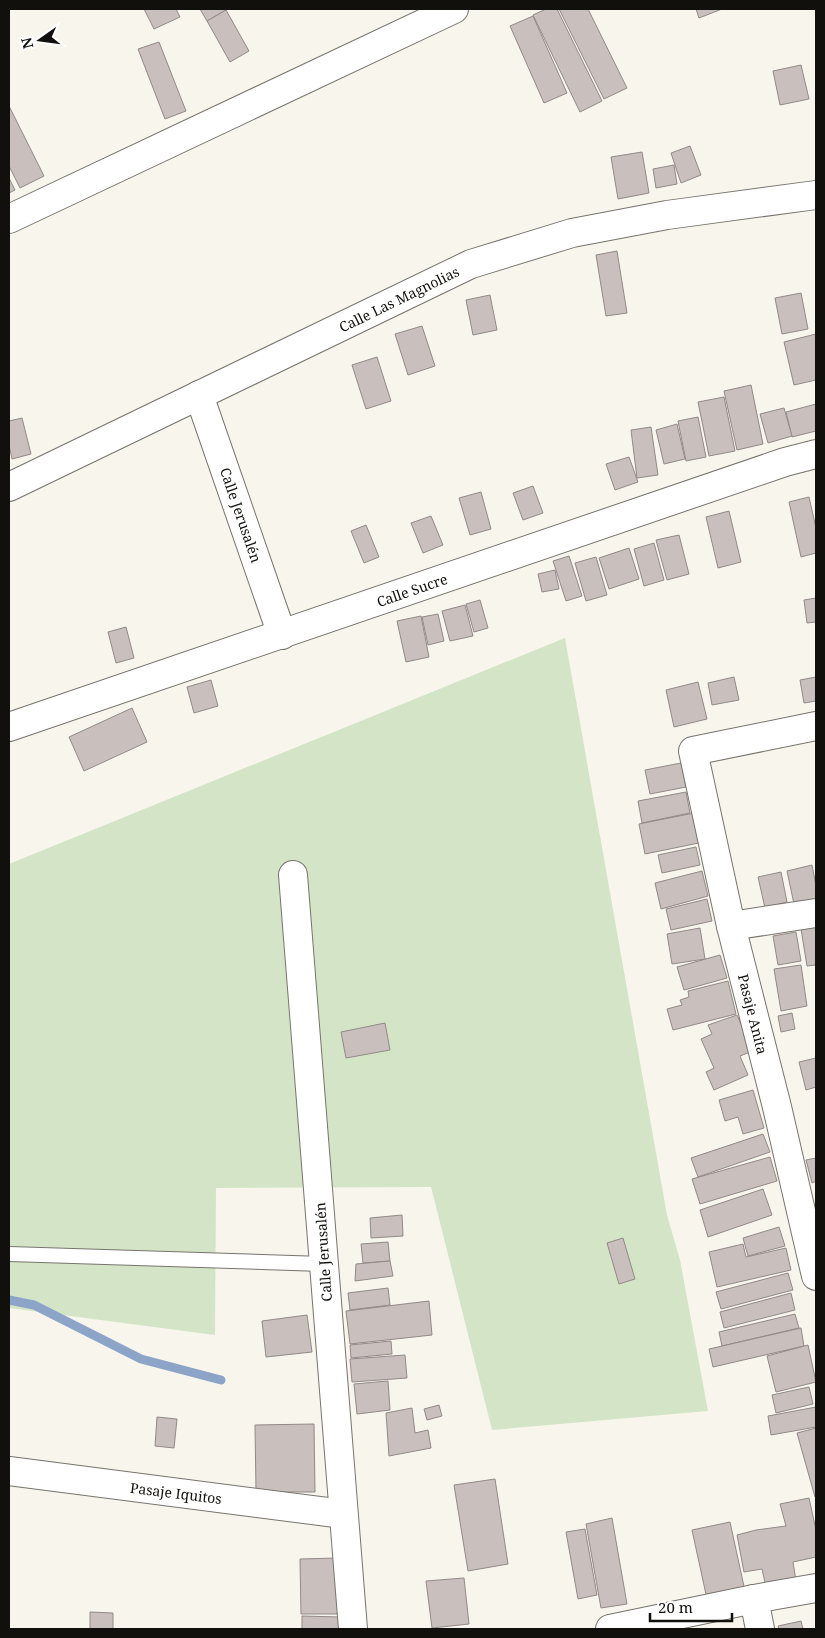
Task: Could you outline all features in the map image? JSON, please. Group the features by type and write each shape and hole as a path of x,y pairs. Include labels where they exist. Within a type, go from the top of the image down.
{"street":[{"path":"9,219 454,9"},
{"name":"Calle Las Magnolias","path":"9,487 471,264 572,234 667,216 816,195"},
{"name":"Calle Jerusalén","path":"199,395 282,635"},
{"name":"Calle Sucre","path":"9,727 785,462 816,454"},
{"name":"Pasaje Anita","path":"816,726 693,751 731,926 777,1107 816,1276"},
{"name":"Calle Jerusalén","path":"293,875 353,1629"},
{"path":"731,926 816,913"},
{"name":"Pasaje Iquitos","path":"9,1471 343,1514"},
{"path":"610,1629 816,1588"},
{"path":"754,1599 760,1629"}],"lane":[{"path":"9,1254 324,1264"}],"green space":[{"path":"565,638 667,1215 680,1260 708,1411 492,1430 431,1187 216,1188 215,1335 9,1308 9,864"}],"building":[{"path":"144,9 176,9 180,17 154,29"},
{"path":"200,9 225,9 226,10 207,21"},
{"path":"546,9 557,9 602,101 580,112 533,15"},
{"path":"559,9 588,9 627,88 604,99"},
{"path":"696,9 722,9 699,18"},
{"path":"226,10 249,51 230,62 207,21"},
{"path":"533,16 567,93 544,103 510,26"},
{"path":"159,42 186,111 165,119 138,49"},
{"path":"801,65 809,99 780,105 773,71"},
{"path":"9,106 44,176 20,188 9,166"},
{"path":"690,146 701,175 681,183 671,153"},
{"path":"642,152 649,193 618,199 611,157"},
{"path":"674,165 677,184 656,188 653,169"},
{"path":"9,178 15,190 9,193"},
{"path":"617,251 627,313 606,316 596,255"},
{"path":"801,293 808,329 782,334 775,298"},
{"path":"490,295 497,330 473,335 466,300"},
{"path":"422,326 435,366 408,375 395,334"},
{"path":"816,334 816,380 794,385 784,342"},
{"path":"377,357 391,401 366,409 352,365"},
{"path":"751,385 763,444 737,450 724,391"},
{"path":"724,397 735,451 709,456 698,402"},
{"path":"816,404 816,431 792,437 786,412"},
{"path":"784,408 792,436 768,443 760,414"},
{"path":"698,417 706,457 686,461 678,421"},
{"path":"22,418 31,454 12,459 9,445 9,421"},
{"path":"677,424 685,459 664,464 656,430"},
{"path":"651,427 658,475 637,478 631,430"},
{"path":"629,457 638,482 615,490 606,464"},
{"path":"533,486 543,513 523,520 513,493"},
{"path":"481,492 491,529 470,535 459,498"},
{"path":"809,497 816,528 816,553 801,557 789,502"},
{"path":"729,511 741,562 718,568 706,517"},
{"path":"431,516 443,545 423,553 411,523"},
{"path":"366,525 379,557 364,563 351,531"},
{"path":"679,535 689,574 667,580 656,540"},
{"path":"654,543 664,580 644,586 634,549"},
{"path":"629,548 639,579 609,589 599,558"},
{"path":"569,556 582,596 566,601 553,561"},
{"path":"596,557 607,595 586,601 575,563"},
{"path":"555,570 559,589 542,592 538,574"},
{"path":"816,598 816,622 807,623 804,600"},
{"path":"480,600 488,628 474,632 466,604"},
{"path":"465,605 473,636 450,641 442,611"},
{"path":"438,614 444,641 428,645 422,617"},
{"path":"421,616 429,657 406,662 397,621"},
{"path":"126,627 134,658 116,663 108,632"},
{"path":"734,677 739,700 712,705 708,683"},
{"path":"816,677 816,701 804,703 800,680"},
{"path":"211,680 218,706 194,713 187,687"},
{"path":"698,682 707,719 674,727 666,690"},
{"path":"132,708 147,742 84,771 69,737"},
{"path":"681,763 686,787 650,794 645,770"},
{"path":"686,792 690,813 642,823 638,801"},
{"path":"694,813 699,843 645,854 639,824"},
{"path":"696,847 700,865 662,873 658,855"},
{"path":"812,865 816,886 816,899 794,904 787,871"},
{"path":"702,871 708,896 661,909 655,883"},
{"path":"781,872 787,902 765,908 758,877"},
{"path":"707,899 712,921 671,930 666,909"},
{"path":"816,926 816,965 807,966 801,929"},
{"path":"700,928 705,959 672,964 667,934"},
{"path":"796,932 801,961 778,965 773,936"},
{"path":"720,955 727,978 684,990 677,967"},
{"path":"801,965 807,1006 781,1011 774,969"},
{"path":"728,981 736,1014 673,1030 667,1009 682,1005 680,1000 689,997 688,991"},
{"path":"792,1013 795,1029 781,1032 778,1016"},
{"path":"737,1015 753,1051 740,1056 748,1075 714,1090 706,1072 714,1068 701,1039 712,1034 708,1025"},
{"path":"385,1023 390,1050 346,1058 341,1032"},
{"path":"816,1058 816,1087 806,1090 799,1062"},
{"path":"753,1090 764,1128 743,1134 738,1117 725,1121 719,1100"},
{"path":"763,1134 770,1152 698,1177 691,1158"},
{"path":"770,1157 777,1181 700,1204 692,1179"},
{"path":"816,1158 816,1181 812,1183 806,1160"},
{"path":"763,1189 772,1215 708,1237 700,1210"},
{"path":"402,1215 403,1236 371,1238 370,1218"},
{"path":"779,1227 785,1246 748,1256 743,1238"},
{"path":"623,1238 635,1279 619,1284 607,1243"},
{"path":"388,1242 390,1261 363,1263 361,1244"},
{"path":"743,1244 746,1257 786,1248 791,1270 717,1287 709,1252"},
{"path":"390,1261 393,1276 355,1281 356,1264"},
{"path":"788,1273 793,1290 721,1309 716,1292"},
{"path":"388,1288 390,1305 350,1310 348,1293"},
{"path":"791,1293 795,1310 724,1328 720,1312"},
{"path":"429,1301 432,1335 350,1344 346,1311"},
{"path":"795,1314 799,1328 722,1346 719,1332"},
{"path":"307,1315 312,1352 266,1357 262,1321"},
{"path":"801,1328 804,1346 713,1367 709,1349"},
{"path":"391,1341 392,1354 351,1358 350,1345"},
{"path":"808,1345 816,1382 776,1392 767,1356"},
{"path":"405,1355 407,1378 352,1382 350,1359"},
{"path":"388,1381 390,1410 357,1414 354,1384"},
{"path":"809,1387 813,1404 776,1413 772,1395"},
{"path":"439,1405 442,1416 427,1420 424,1409"},
{"path":"816,1407 816,1427 771,1435 768,1416"},
{"path":"412,1408 415,1433 428,1430 431,1448 389,1456 386,1413"},
{"path":"157,1417 177,1419 174,1448 155,1446"},
{"path":"314,1424 315,1492 256,1492 255,1425"},
{"path":"816,1428 816,1496 815,1497 797,1433"},
{"path":"495,1479 508,1564 468,1571 454,1485"},
{"path":"809,1498 816,1530 816,1557 793,1562 796,1581 766,1587 762,1569 744,1572 737,1535 786,1526 780,1504"},
{"path":"612,1518 627,1604 601,1608 586,1524"},
{"path":"730,1522 745,1591 707,1599 692,1530"},
{"path":"585,1529 597,1595 578,1599 566,1532"},
{"path":"337,1558 338,1614 301,1614 300,1559"},
{"path":"464,1578 469,1624 432,1628 426,1581"},
{"path":"90,1612 113,1613 113,1629 90,1629"},
{"path":"302,1616 340,1617 340,1629 302,1629"},
{"path":"801,1621 803,1629 779,1629 778,1626"}],"waterway":[{"path":"9,1300 34,1305 141,1359 221,1380"}]}
